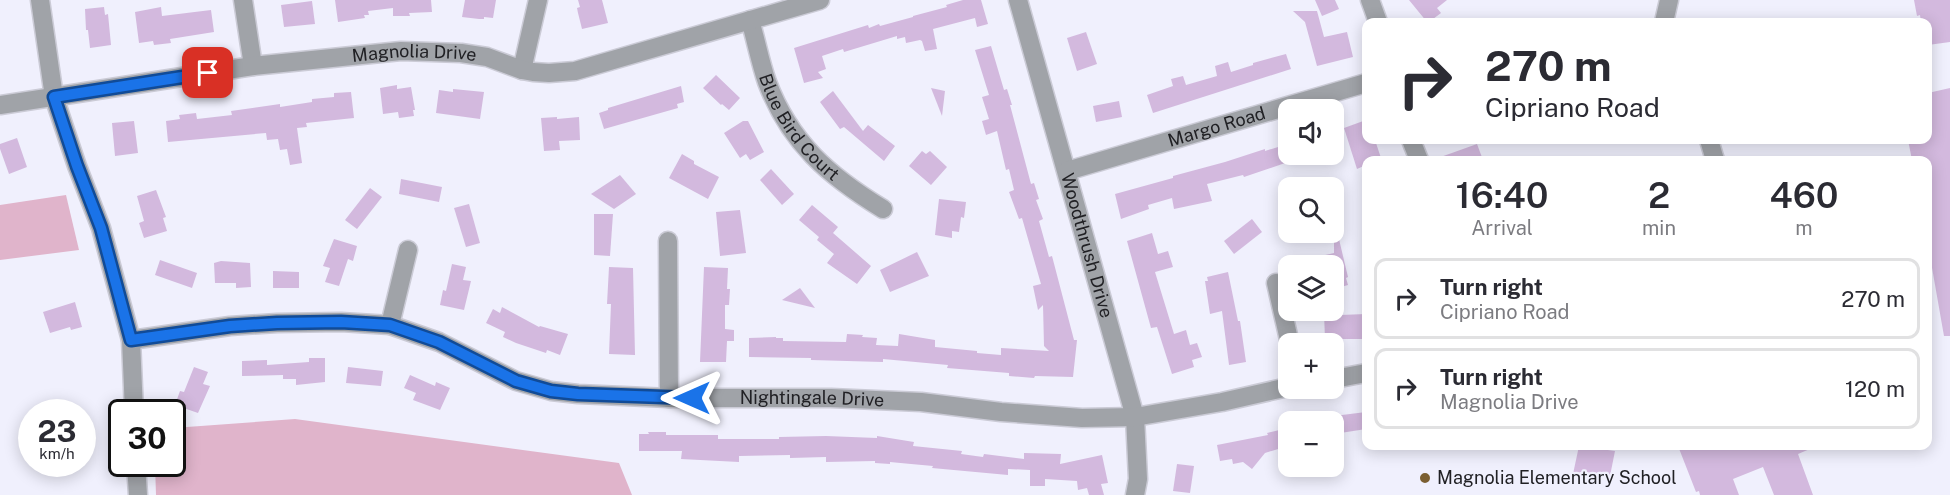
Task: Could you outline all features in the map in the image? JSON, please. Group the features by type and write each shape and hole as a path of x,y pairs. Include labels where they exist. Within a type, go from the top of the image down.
{"street":[{"path":"40,0 54,97 101,228 131,340 133,399"},
{"path":"243,0 253,66"},
{"path":"522,70 538,0"},
{"name":"Magnolia Drive","path":"0,105 253,66 376,53 411,51 461,53 487,57 522,70 549,73 584,69 820,0"},
{"name":"Woodthrush Drive","path":"1018,0 1135,417 1138,479 1136,495"},
{"path":"1370,0 1377,18"},
{"path":"1665,18 1669,0"},
{"name":"Blue Bird Court","path":"750,20 768,83 794,133 830,174 883,209"},
{"name":"Margo Road","path":"1067,171 1362,84"},
{"path":"668,241 669,398"},
{"path":"390,325 408,250"},
{"path":"1276,283 1287,333"},
{"name":"Nightingale Drive","path":"131,340 230,326 277,323 341,322 390,325 439,342 516,381 551,391 669,398 831,398 921,402 1000,412 1082,418 1135,417 1222,402 1278,389"},
{"path":"1344,377 1362,374"},
{"path":"137,477 138,495"}],"shaded area":[{"path":"66,195 79,250 0,260 0,205"},
{"path":"295,419 619,463 632,495 156,495 155,477 186,477 186,427"}],"building":[{"path":"335,0 431,0 432,12 393,16 393,8 368,11 369,15 364,15 365,18 338,22"},
{"path":"465,0 496,0 493,18 462,17"},
{"path":"578,0 602,0 608,23 582,29 577,8 580,7"},
{"path":"963,0 981,0 988,24 977,27 975,18 933,29 937,49 925,51 922,41 906,43 905,37 897,39 897,36 844,52 843,49 822,56 826,69 818,72 823,78 804,83 794,48 868,25 869,28 913,17"},
{"path":"1315,0 1335,0 1339,9 1322,16"},
{"path":"1409,0 1447,0 1437,8 1441,13 1434,18 1424,18"},
{"path":"1914,0 1950,0 1950,42 1932,44 1932,18 1917,16"},
{"path":"312,1 315,24 284,27 281,5"},
{"path":"104,7 105,15 108,14 111,45 90,48 85,9"},
{"path":"161,7 162,16 211,10 214,32 170,39 171,43 154,45 153,41 139,43 135,12"},
{"path":"1293,11 1317,11 1324,37 1347,32 1353,57 1317,66 1305,22"},
{"path":"1086,32 1097,64 1077,71 1067,38"},
{"path":"991,46 1004,90 1007,89 1012,105 1010,105 1031,184 1034,183 1039,199 1036,200 1043,219 1039,221 1049,257 1052,256 1074,340 1077,340 1073,377 1009,376 1009,373 947,368 948,365 883,359 883,362 749,357 749,338 776,337 783,338 783,341 846,342 847,334 877,338 876,345 898,346 899,334 935,340 935,347 977,351 977,353 1001,355 1001,348 1049,351 1044,346 1043,305 1038,310 1033,286 1041,284 1022,218 1019,219 1009,192 1014,190 1009,169 1006,170 997,131 986,135 982,121 989,119 982,97 989,95 975,50"},
{"path":"1286,54 1291,69 1153,113 1147,95 1173,86 1171,79 1183,76 1186,85 1217,76 1215,66 1228,62 1231,72"},
{"path":"716,75 740,98 729,110 703,88"},
{"path":"397,85 397,89 411,87 414,116 399,118 398,112 383,114 380,88"},
{"path":"681,86 684,102 677,104 678,108 604,129 599,113 608,108"},
{"path":"931,88 945,91 942,116"},
{"path":"1950,88 1950,336 1944,336 1932,268 1932,156 1911,156 1909,144 1932,144 1932,92"},
{"path":"453,89 484,92 480,119 436,113 439,90 453,92"},
{"path":"833,91 863,131 868,125 895,146 884,161 844,127 840,129 820,102"},
{"path":"351,92 354,118 306,123 307,127 297,128 302,163 290,165 287,149 280,150 278,139 267,140 266,133 168,142 166,121 180,119 179,115 196,113 197,119 232,115 231,111 312,102 312,99 334,97 334,93"},
{"path":"1119,101 1122,117 1096,122 1093,106"},
{"path":"557,117 557,119 579,117 580,140 559,141 560,150 544,151 541,118"},
{"path":"134,121 138,153 115,156 112,123"},
{"path":"743,121 748,121 764,152 750,160 746,154 740,158 724,133"},
{"path":"1362,121 1362,144 1376,144 1380,156 1362,156 1362,167 1357,169 1344,128"},
{"path":"17,138 27,167 9,174 0,144"},
{"path":"1477,144 1482,156 1443,156"},
{"path":"1278,147 1279,165 1244,177 1243,175 1207,184 1212,201 1174,209 1172,198 1148,205 1149,209 1121,219 1115,194 1265,149 1265,151"},
{"path":"922,151 926,154 930,151 947,167 931,185 909,166"},
{"path":"682,154 694,161 694,164 719,177 708,199 669,178"},
{"path":"771,169 794,194 782,205 760,180"},
{"path":"620,175 636,194 614,209 591,194"},
{"path":"401,179 442,187 439,202 399,194"},
{"path":"370,188 382,197 357,229 345,220"},
{"path":"156,190 166,217 163,218 167,231 144,238 139,223 144,221 137,196"},
{"path":"939,199 966,202 959,232 952,231 952,238 935,235"},
{"path":"469,204 480,243 466,247 454,208"},
{"path":"812,205 838,227 833,233 871,266 857,284 827,263 834,254 817,240 819,237 799,220"},
{"path":"740,210 746,253 720,256 716,212"},
{"path":"594,214 613,214 610,256 594,255"},
{"path":"1252,219 1262,232 1234,254 1224,241"},
{"path":"1152,233 1158,254 1168,251 1173,267 1155,272 1174,334 1186,330 1190,345 1197,343 1202,357 1192,360 1194,367 1172,374 1157,327 1151,328 1127,241"},
{"path":"334,239 357,246 353,261 348,259 339,286 325,282 330,268 323,266"},
{"path":"1334,243 1340,243 1343,255 1325,255 1334,253"},
{"path":"917,252 929,276 890,292 880,270"},
{"path":"160,260 197,273 192,288 155,275"},
{"path":"1344,260 1348,277 1346,278 1348,285 1344,286"},
{"path":"221,261 250,263 251,287 236,288 236,283 215,283 214,263"},
{"path":"452,264 466,267 463,280 471,281 464,310 440,305 443,290 446,291"},
{"path":"609,267 633,268 635,355 609,354 611,304 607,304"},
{"path":"704,267 728,268 727,289 730,289 729,305 725,305 725,329 734,330 734,341 727,341 726,362 700,362"},
{"path":"273,271 299,272 299,288 273,288"},
{"path":"1228,272 1238,321 1240,321 1246,362 1229,365 1222,311 1210,314 1205,281 1208,281 1207,277"},
{"path":"800,288 815,308 782,300"},
{"path":"75,302 82,327 71,330 70,327 50,333 43,312"},
{"path":"502,307 539,327 568,334 560,355 516,343 503,337 505,332 486,323 493,309 500,313"},
{"path":"1362,314 1362,339 1344,339 1344,333 1325,333 1324,321 1344,321 1344,315"},
{"path":"309,358 325,358 325,382 296,385 296,379 283,379 283,375 242,376 242,361 267,360 267,365 309,362"},
{"path":"194,367 208,372 203,384 210,386 198,413 186,409 186,399 177,399 180,391 184,392"},
{"path":"348,367 383,371 381,386 346,383"},
{"path":"410,375 435,386 436,382 450,388 440,410 413,400 416,393 404,388"},
{"path":"1362,412 1362,430 1344,432 1344,415"},
{"path":"1278,430 1278,449 1265,453 1252,469 1243,462 1233,464 1232,459 1220,461 1217,445 1268,435 1267,433"},
{"path":"648,432 666,432 666,435 718,435 718,439 826,436 877,438 877,436 914,442 913,446 962,451 961,454 983,457 984,454 1024,459 1024,453 1061,454 1060,464 1102,455 1108,483 1101,484 1104,495 1089,495 1087,488 1078,490 1077,481 1045,479 1045,486 1030,486 1030,470 1008,469 1008,475 890,462 890,464 875,463 875,461 826,462 826,457 790,458 790,455 739,456 739,462 681,459 682,451 639,451 639,434 649,434"},
{"path":"1578,450 1615,451 1610,476 1595,473 1593,479 1573,474"},
{"path":"1680,450 1808,450 1798,454 1813,495 1774,495 1763,467 1733,479 1739,495 1700,495 1699,491 1696,492"},
{"path":"1177,464 1194,466 1190,493 1173,491"}],"place":[{"name":"Magnolia Elementary School","path":"1425,478"}],"route":[{"path":"208,73 54,97 101,228 131,340 230,326 277,323 341,322 390,325 439,342 516,381 551,391 692,398"}]}
